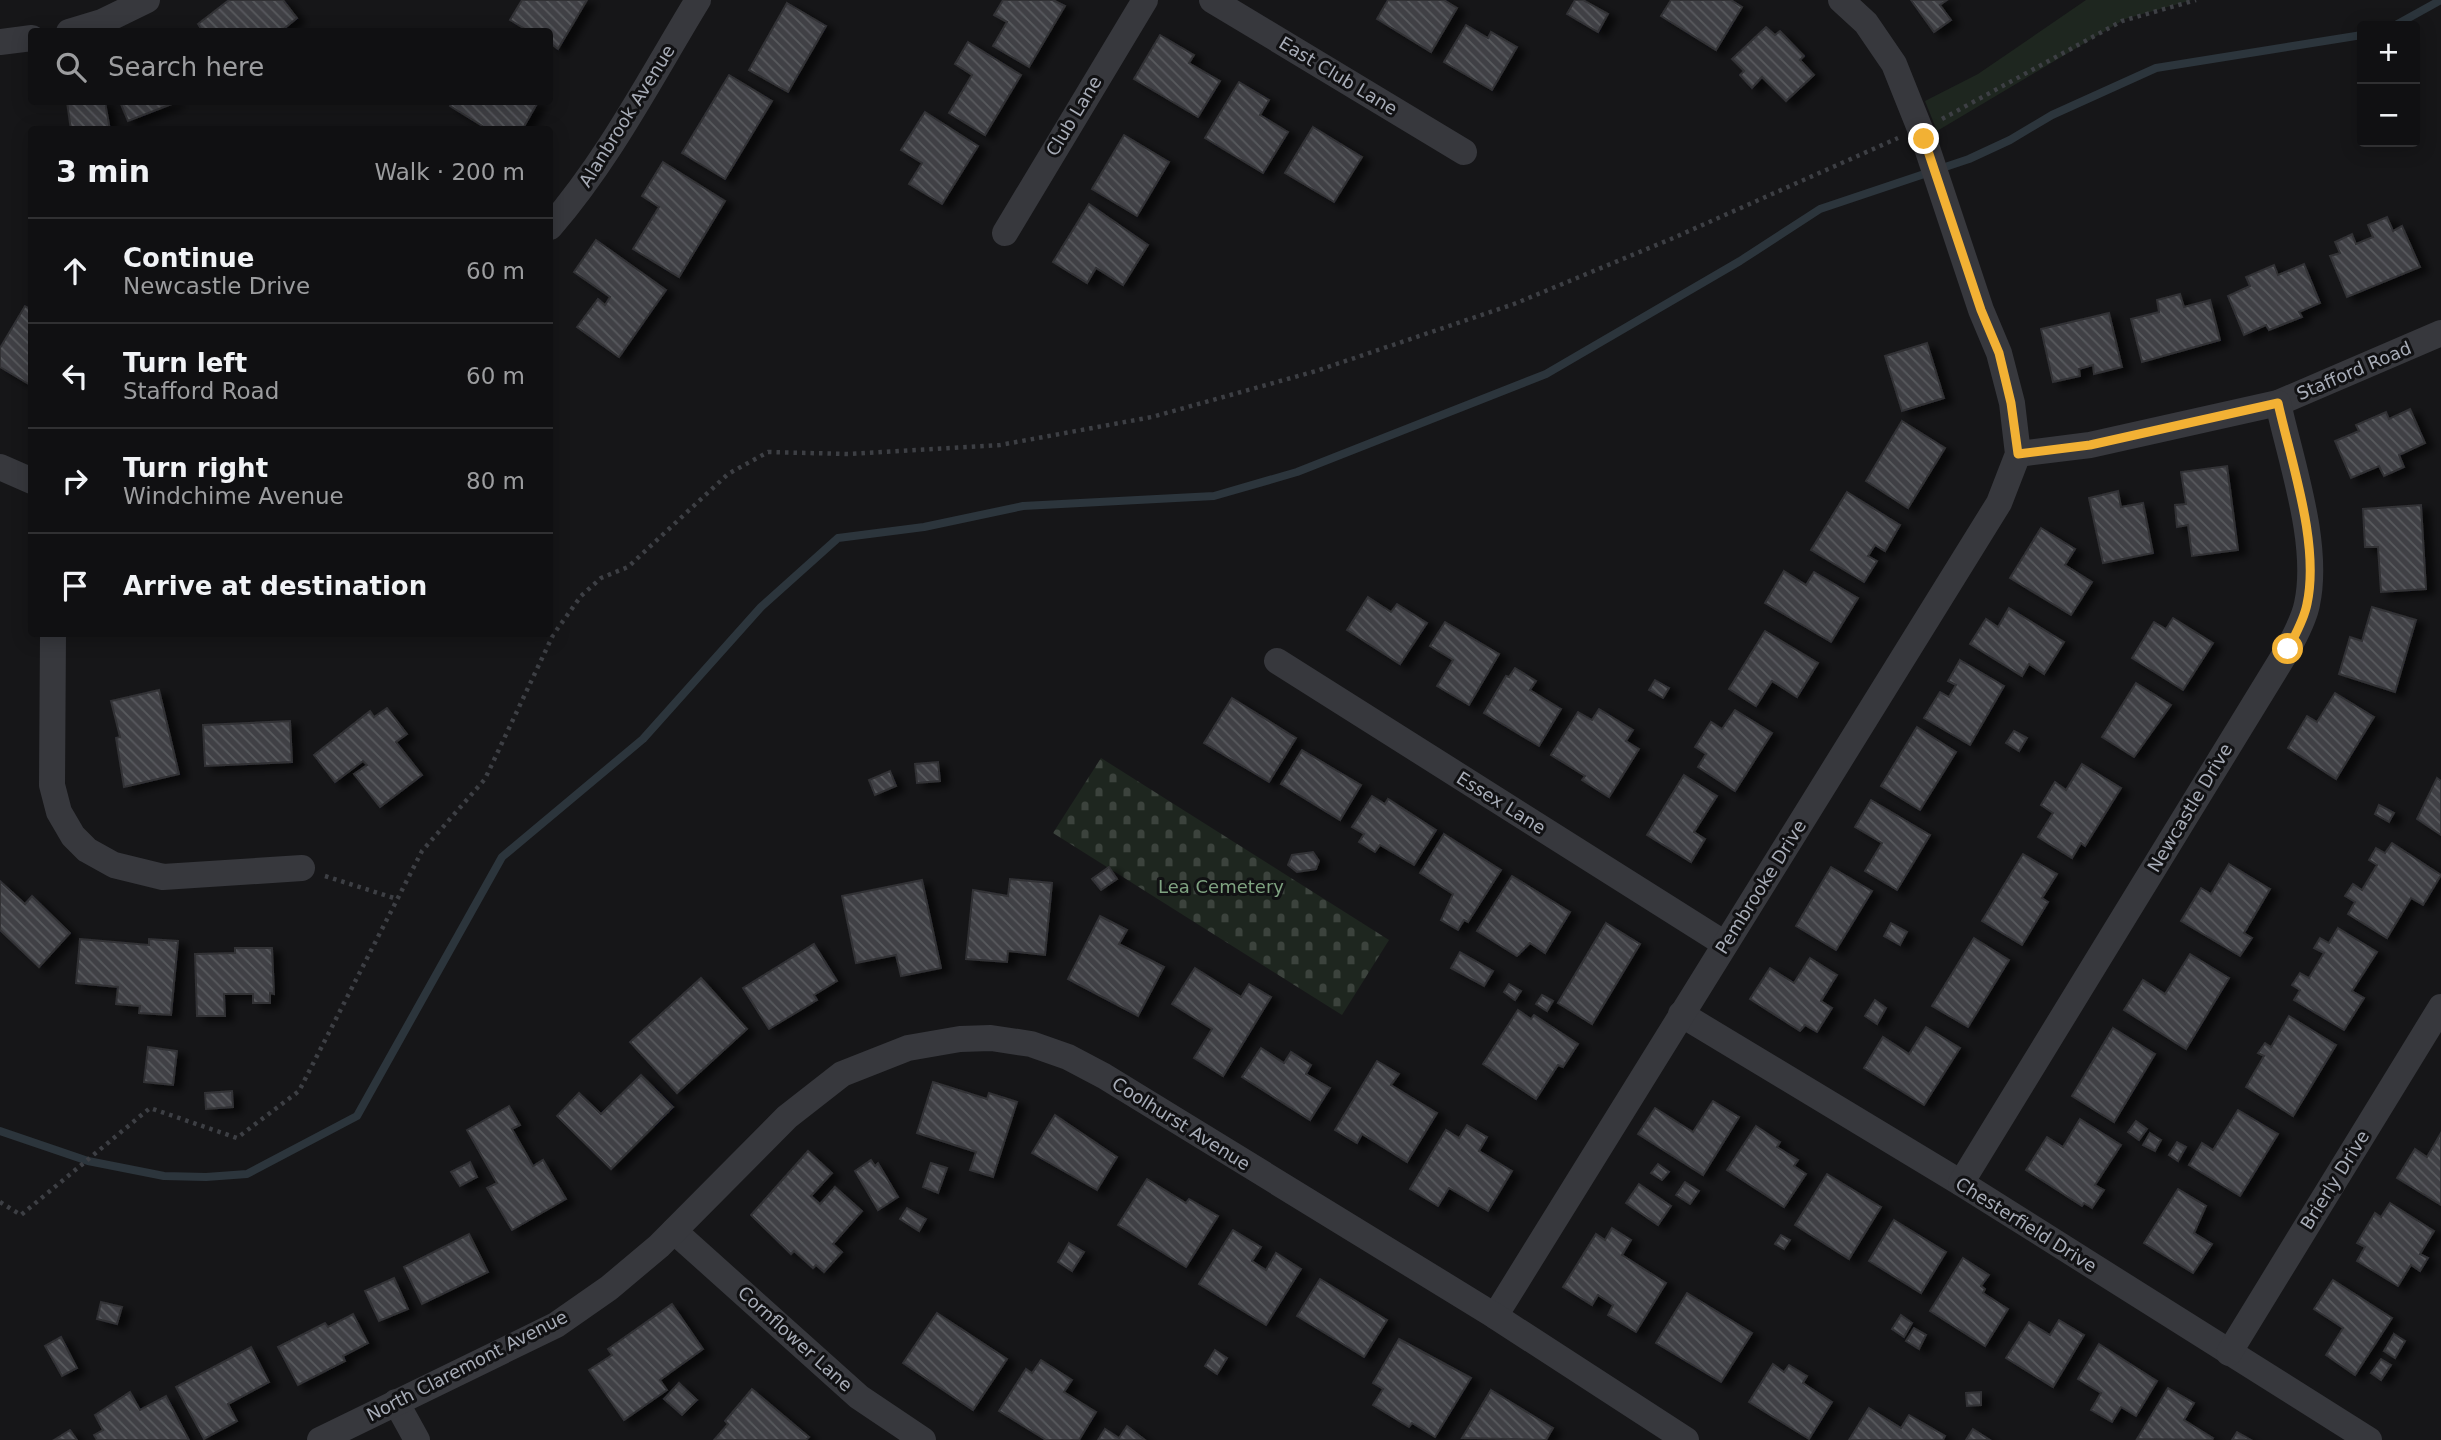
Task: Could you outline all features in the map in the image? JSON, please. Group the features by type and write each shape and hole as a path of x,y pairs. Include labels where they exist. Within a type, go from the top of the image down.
{"street":[{"path":"82,28 102,22 147,0"},
{"name":"Alanbrook Avenue","path":"553,224 574,199 611,145 698,0"},
{"name":"Club Lane","path":"1005,233 1145,0"},
{"name":"East Club Lane","path":"1212,0 1464,152"},
{"path":"1841,0 1866,23 1894,64 1920,128 1999,353 2011,403 2018,454"},
{"path":"0,42 28,38"},
{"name":"Stafford Road","path":"2018,454 2090,445 2278,403 2441,333"},
{"name":"Newcastle Drive","path":"1961,1183 2288,649 2302,619 2308,604 2309,562 2304,521 2278,403"},
{"name":"Pembrooke Drive","path":"1495,1316 1999,503 2018,454"},
{"path":"0,467 28,479"},
{"path":"53,637 52,785 59,812 74,836 87,850 114,865 163,877 302,869"},
{"name":"Essex Lane","path":"1277,661 1725,944"},
{"name":"Brierly Drive","path":"2229,1353 2441,1007"},
{"name":"Chesterfield Drive","path":"1681,1014 1961,1183 2369,1440"},
{"name":"Coolhurst Avenue","path":"674,1231 788,1117 842,1074 908,1048 960,1039 991,1038 1031,1044 1068,1057 1104,1076 1495,1316 1686,1440"},
{"name":"North Claremont Avenue","path":"320,1440 556,1325 609,1289 674,1231"},
{"name":"Cornflower Lane","path":"674,1231 859,1397 923,1440"},
{"path":"396,1402 417,1440"}],"path":[{"path":"553,635 581,596 601,579 628,567 660,533 728,474 768,452 849,454 1000,445 1152,417 1316,371 1514,304 1671,239 1946,117 2122,21 2196,0"},
{"path":"0,1202 21,1214 150,1108 237,1138 299,1091 422,851 485,779 552,637"},
{"path":"302,869 397,899"}],"green space":[{"path":"2086,0 2192,0 2125,19 1937,131 1925,101 1978,74"},
{"name":"Lea Cemetery","path":"1101,758 1389,940 1342,1015 1053,833"}],"building":[{"path":"229,0 283,0 297,18 285,28 200,28 198,24"},
{"path":"522,0 587,0 558,49 553,45 553,28 523,28 510,20"},
{"path":"1003,0 1053,0 1065,6 1029,67 993,46 1007,22 994,15"},
{"path":"1388,0 1444,0 1457,8 1431,52 1377,19"},
{"path":"1575,0 1583,0 1608,14 1598,32 1567,14"},
{"path":"1671,0 1731,0 1742,7 1716,50 1661,16"},
{"path":"1911,0 1947,0 1940,5 1951,20 1934,32"},
{"path":"787,3 826,26 788,92 749,70"},
{"path":"1466,25 1488,38 1491,32 1517,47 1492,90 1444,62"},
{"path":"1766,27 1775,35 1780,31 1804,56 1800,60 1814,75 1786,101 1762,77 1752,88 1740,75 1744,71 1732,59"},
{"path":"1160,35 1194,55 1189,63 1220,81 1198,117 1134,79"},
{"path":"968,42 1021,75 985,135 949,113 972,75 955,64"},
{"path":"729,75 772,101 725,179 682,153"},
{"path":"1239,82 1269,100 1260,115 1288,132 1263,173 1205,138"},
{"path":"67,105 106,105 109,126 70,126"},
{"path":"121,105 169,105 128,121"},
{"path":"536,105 524,126 482,126 450,106"},
{"path":"925,112 978,146 942,204 909,184 922,163 901,150"},
{"path":"1313,127 1362,157 1334,202 1285,173"},
{"path":"1124,135 1169,162 1137,216 1092,189"},
{"path":"663,162 725,201 679,277 633,249 659,207 642,196"},
{"path":"1089,204 1148,245 1123,285 1096,268 1087,283 1053,262"},
{"path":"2387,217 2393,231 2402,226 2420,267 2347,297 2330,256 2340,253 2335,242 2352,234 2356,244 2373,237 2368,225"},
{"path":"596,240 666,290 619,357 577,327 598,299 605,305 610,297 574,272"},
{"path":"2304,264 2320,303 2299,312 2302,317 2269,330 2266,325 2244,335 2228,296 2250,286 2246,277 2274,265 2278,275"},
{"path":"2180,294 2184,307 2210,300 2220,340 2142,362 2131,319 2159,312 2157,300"},
{"path":"25,306 28,308 28,384 0,367 0,348"},
{"path":"2109,313 2122,367 2094,374 2093,365 2079,369 2080,376 2053,382 2041,329"},
{"path":"1927,343 1944,398 1902,411 1885,356"},
{"path":"2410,409 2425,443 2399,455 2404,467 2384,476 2379,466 2351,478 2335,441 2359,431 2356,425 2386,412 2389,419"},
{"path":"1902,421 1945,448 1908,508 1866,481"},
{"path":"2227,466 2238,550 2192,556 2188,525 2177,527 2175,505 2186,504 2181,472"},
{"path":"2118,491 2121,507 2143,503 2153,553 2103,563 2089,498"},
{"path":"1847,492 1900,525 1885,551 1875,545 1868,556 1877,561 1864,582 1811,550"},
{"path":"2421,505 2426,589 2381,592 2378,547 2365,547 2363,509"},
{"path":"2041,528 2075,549 2065,565 2092,582 2071,615 2010,578"},
{"path":"1784,571 1806,585 1814,572 1858,598 1831,642 1765,603"},
{"path":"1368,597 1391,612 1397,604 1427,623 1400,664 1347,630"},
{"path":"2372,607 2416,620 2395,692 2339,674 2350,637 2362,641"},
{"path":"2009,608 2064,642 2044,674 2029,664 2022,676 1970,644 1986,619 1998,627"},
{"path":"2173,618 2213,643 2183,690 2132,658 2154,622 2166,629"},
{"path":"1445,622 1499,654 1469,705 1437,686 1453,660 1430,646"},
{"path":"1765,631 1818,663 1797,697 1772,681 1756,706 1729,689"},
{"path":"1960,660 2004,686 1970,745 1924,718 1940,692 1949,697 1956,685 1948,681"},
{"path":"1515,668 1536,681 1530,690 1561,709 1539,746 1484,713 1506,676 1509,677"},
{"path":"1655,680 1669,688 1663,698 1649,690"},
{"path":"2136,683 2171,705 2134,757 2102,737"},
{"path":"159,690 179,774 124,787 116,738 120,737 111,701"},
{"path":"2335,693 2374,717 2336,779 2288,748 2307,716 2317,722"},
{"path":"1232,698 1296,738 1269,782 1204,743"},
{"path":"387,708 407,734 396,742 422,775 380,807 354,774 367,765 363,761 335,782 314,755 370,711 374,717"},
{"path":"1599,709 1633,730 1626,741 1639,749 1609,797 1582,780 1585,776 1551,755 1578,712 1592,720"},
{"path":"1735,710 1772,733 1735,791 1698,767 1706,754 1695,747 1711,722 1722,729"},
{"path":"290,721 292,762 205,766 203,725"},
{"path":"1917,727 1956,752 1920,810 1881,786"},
{"path":"2014,731 2027,738 2019,751 2006,743"},
{"path":"1302,750 1361,785 1340,820 1281,784"},
{"path":"938,762 940,781 917,783 915,764"},
{"path":"2082,764 2121,788 2085,846 2081,843 2072,858 2038,837 2053,813 2041,805 2055,782 2066,790"},
{"path":"890,771 896,786 875,795 869,780"},
{"path":"1684,775 1717,796 1694,832 1705,839 1691,862 1647,835"},
{"path":"2437,778 2441,781 2441,835 2417,819"},
{"path":"1372,796 1385,804 1388,799 1436,830 1414,865 1380,845 1375,852 1359,842 1364,834 1352,827"},
{"path":"1871,800 1930,835 1897,890 1865,871 1882,843 1855,827"},
{"path":"2379,805 2394,813 2389,822 2375,814"},
{"path":"1444,834 1501,870 1468,922 1464,920 1458,930 1441,920 1453,894 1420,873"},
{"path":"2392,843 2441,875 2423,905 2411,898 2387,938 2348,914 2355,902 2345,896 2353,884 2362,890 2377,865 2369,860 2376,848 2385,853"},
{"path":"1313,852 1319,861 1316,869 1297,872 1288,865 1292,855"},
{"path":"2023,854 2057,874 2042,898 2048,902 2022,945 1982,921"},
{"path":"2229,864 2270,889 2244,933 2252,938 2240,956 2181,921 2201,888 2211,894"},
{"path":"1109,867 1117,879 1101,890 1092,879"},
{"path":"1831,867 1872,891 1836,950 1796,926"},
{"path":"1512,876 1570,912 1545,953 1530,943 1517,956 1477,931"},
{"path":"1010,879 1052,883 1045,955 1008,951 1007,962 966,959 973,890 1008,896"},
{"path":"922,880 941,968 901,976 896,955 856,963 842,896"},
{"path":"0,881 25,904 32,896 70,933 39,967 0,930"},
{"path":"1100,916 1127,930 1119,944 1164,967 1138,1016 1068,979"},
{"path":"1606,923 1640,944 1592,1024 1558,1003"},
{"path":"1891,923 1907,932 1900,945 1884,936"},
{"path":"2338,928 2377,952 2352,991 2364,998 2344,1030 2294,1000 2300,990 2292,985 2300,973 2309,978 2324,953 2314,948 2320,938 2329,943"},
{"path":"1974,938 2009,960 1968,1027 1932,1006"},
{"path":"80,939 149,945 149,939 178,941 171,1015 139,1013 140,1006 116,1004 118,987 76,983"},
{"path":"814,944 837,981 814,995 817,1000 769,1029 743,988"},
{"path":"235,948 272,948 274,994 270,993 270,1003 253,1003 253,994 224,994 225,1016 197,1016 195,954 235,953"},
{"path":"1460,952 1493,971 1484,986 1451,968"},
{"path":"2190,954 2229,978 2186,1049 2124,1010 2143,980 2165,994"},
{"path":"1810,958 1837,975 1821,1001 1832,1008 1817,1032 1805,1025 1800,1031 1750,999 1770,968 1794,983"},
{"path":"1195,968 1241,997 1249,984 1271,997 1223,1076 1194,1058 1212,1029 1172,1004"},
{"path":"701,978 747,1029 677,1093 630,1042"},
{"path":"1509,984 1521,991 1515,1000 1504,992"},
{"path":"1542,995 1553,1001 1547,1011 1536,1004"},
{"path":"1875,1000 1886,1008 1877,1024 1865,1016"},
{"path":"1518,1010 1531,1019 1534,1015 1578,1044 1563,1067 1558,1065 1536,1099 1483,1064"},
{"path":"2289,1016 2336,1045 2293,1116 2246,1087 2264,1056 2258,1053 2265,1043 2271,1047"},
{"path":"1926,1027 1960,1048 1924,1105 1864,1068 1883,1037 1909,1054"},
{"path":"2113,1028 2155,1054 2114,1122 2072,1096"},
{"path":"148,1047 177,1051 173,1085 144,1082"},
{"path":"1261,1048 1284,1063 1291,1052 1311,1065 1306,1074 1330,1088 1310,1120 1242,1077"},
{"path":"1377,1061 1399,1074 1391,1085 1437,1113 1407,1162 1362,1134 1357,1143 1335,1130"},
{"path":"641,1075 673,1107 611,1169 557,1116 579,1093 601,1114"},
{"path":"933,1082 987,1099 989,1093 1017,1102 993,1177 970,1170 976,1152 917,1133"},
{"path":"232,1091 233,1107 206,1109 205,1093"},
{"path":"1713,1101 1739,1117 1703,1175 1638,1134 1655,1108 1693,1132"},
{"path":"509,1106 520,1125 512,1129 533,1166 543,1160 566,1199 512,1230 487,1188 497,1183 467,1130"},
{"path":"2238,1110 2278,1134 2240,1196 2189,1165 2202,1143 2213,1150"},
{"path":"1055,1115 1117,1157 1097,1190 1032,1153"},
{"path":"2080,1119 2121,1145 2095,1185 2104,1190 2092,1208 2084,1203 2082,1206 2026,1170 2047,1137 2063,1147"},
{"path":"2136,1121 2147,1129 2139,1140 2128,1132"},
{"path":"1467,1125 1487,1137 1479,1151 1512,1171 1488,1211 1449,1188 1438,1206 1410,1189 1446,1130 1459,1138"},
{"path":"1756,1126 1780,1142 1777,1147 1798,1160 1794,1166 1806,1174 1784,1207 1727,1170"},
{"path":"2150,1133 2161,1140 2155,1151 2143,1145"},
{"path":"2441,1133 2441,1205 2397,1178 2415,1149 2427,1157"},
{"path":"2177,1142 2186,1147 2178,1161 2169,1155"},
{"path":"808,1151 832,1173 811,1196 820,1204 835,1187 862,1211 833,1244 842,1252 824,1272 816,1265 813,1268 794,1251 791,1254 751,1215"},
{"path":"871,1160 875,1166 878,1163 898,1197 878,1210 855,1171"},
{"path":"470,1162 477,1177 460,1186 451,1172"},
{"path":"931,1163 947,1168 938,1193 923,1187"},
{"path":"1658,1164 1669,1172 1662,1180 1651,1173"},
{"path":"1827,1174 1881,1207 1849,1259 1795,1225"},
{"path":"1147,1179 1186,1203 1189,1199 1218,1216 1186,1267 1118,1225"},
{"path":"1685,1182 1699,1191 1690,1204 1676,1195"},
{"path":"1639,1184 1671,1206 1658,1225 1626,1203"},
{"path":"2178,1189 2206,1206 2194,1233 2212,1244 2193,1273 2144,1243"},
{"path":"2390,1203 2434,1231 2420,1254 2428,1258 2420,1271 2411,1265 2398,1286 2357,1261 2365,1247 2357,1243 2375,1213 2381,1217"},
{"path":"907,1208 926,1219 919,1231 900,1219"},
{"path":"1894,1220 1946,1252 1921,1293 1869,1261"},
{"path":"1612,1228 1631,1240 1622,1255 1666,1283 1636,1332 1608,1315 1613,1305 1598,1295 1592,1305 1563,1287 1596,1234 1605,1240"},
{"path":"1233,1230 1261,1247 1252,1261 1266,1270 1276,1253 1301,1269 1266,1325 1199,1284"},
{"path":"469,1234 488,1272 422,1304 404,1267"},
{"path":"1781,1235 1790,1240 1784,1249 1775,1244"},
{"path":"1069,1243 1084,1252 1072,1271 1058,1262"},
{"path":"1963,1258 1989,1275 1981,1286 1985,1289 1983,1293 2008,1309 1985,1346 1930,1311"},
{"path":"394,1278 408,1309 379,1321 365,1291"},
{"path":"1320,1279 1387,1320 1364,1357 1297,1316"},
{"path":"2333,1280 2392,1318 2355,1375 2326,1355 2343,1328 2314,1309"},
{"path":"1687,1293 1752,1333 1721,1382 1656,1343"},
{"path":"101,1302 122,1307 117,1324 97,1319"},
{"path":"672,1304 703,1349 660,1380 667,1390 624,1420 589,1370 612,1355 608,1349"},
{"path":"937,1313 1007,1359 973,1410 903,1363"},
{"path":"353,1314 368,1343 343,1356 345,1361 298,1385 278,1347 325,1323 328,1327"},
{"path":"1901,1315 1912,1323 1904,1337 1892,1329"},
{"path":"2059,1320 2084,1335 2053,1387 2006,1358 2029,1322 2050,1335"},
{"path":"1914,1328 1926,1335 1919,1349 1906,1341"},
{"path":"2394,1334 2405,1341 2395,1358 2384,1351"},
{"path":"61,1337 77,1368 62,1376 45,1346"},
{"path":"1399,1339 1471,1378 1435,1437 1412,1423 1409,1427 1373,1405 1383,1389 1373,1383"},
{"path":"2099,1344 2157,1381 2136,1416 2121,1407 2112,1422 2091,1410 2101,1393 2078,1379"},
{"path":"251,1347 269,1382 228,1404 237,1421 204,1439 176,1387"},
{"path":"1215,1350 1227,1358 1217,1374 1205,1366"},
{"path":"2381,1359 2391,1365 2381,1380 2371,1373"},
{"path":"1041,1360 1072,1380 1064,1392 1096,1412 1079,1440 1046,1440 999,1411 1026,1369 1032,1373"},
{"path":"1773,1364 1784,1372 1789,1365 1807,1376 1803,1383 1832,1402 1809,1439 1749,1402"},
{"path":"679,1383 697,1400 682,1415 664,1399"},
{"path":"2168,1388 2194,1403 2184,1420 2213,1438 2212,1440 2137,1439"},
{"path":"752,1389 809,1437 806,1440 714,1440 728,1424 725,1421"},
{"path":"1491,1390 1553,1428 1546,1440 1462,1438"},
{"path":"130,1392 140,1410 166,1396 189,1440 97,1440 94,1435 103,1430 95,1415"},
{"path":"1981,1392 1981,1405 1967,1406 1966,1393"},
{"path":"1869,1408 1901,1428 1909,1415 1945,1436 1943,1440 1849,1440"},
{"path":"1127,1426 1145,1440 1098,1440 1105,1429 1119,1438"},
{"path":"1973,1429 1990,1440 1966,1440"},
{"path":"70,1430 77,1440 54,1440"},
{"path":"2237,1432 2251,1440 2232,1440"}],"waterway":[{"path":"2403,21 2441,0"},
{"path":"0,1131 88,1161 164,1176 206,1177 247,1174 357,1116 502,857 643,739 761,607 838,538 924,527 1023,506 1214,496 1297,472 1546,374 1740,261 1820,209 1969,159 2010,140 2052,115 2156,68 2357,36"}],"route":[{"path":"1924,139 1940,191 1966,258 1981,310 1999,353 2011,403 2018,454 2090,445 2278,403 2304,521 2309,562 2308,604 2288,649"}]}
